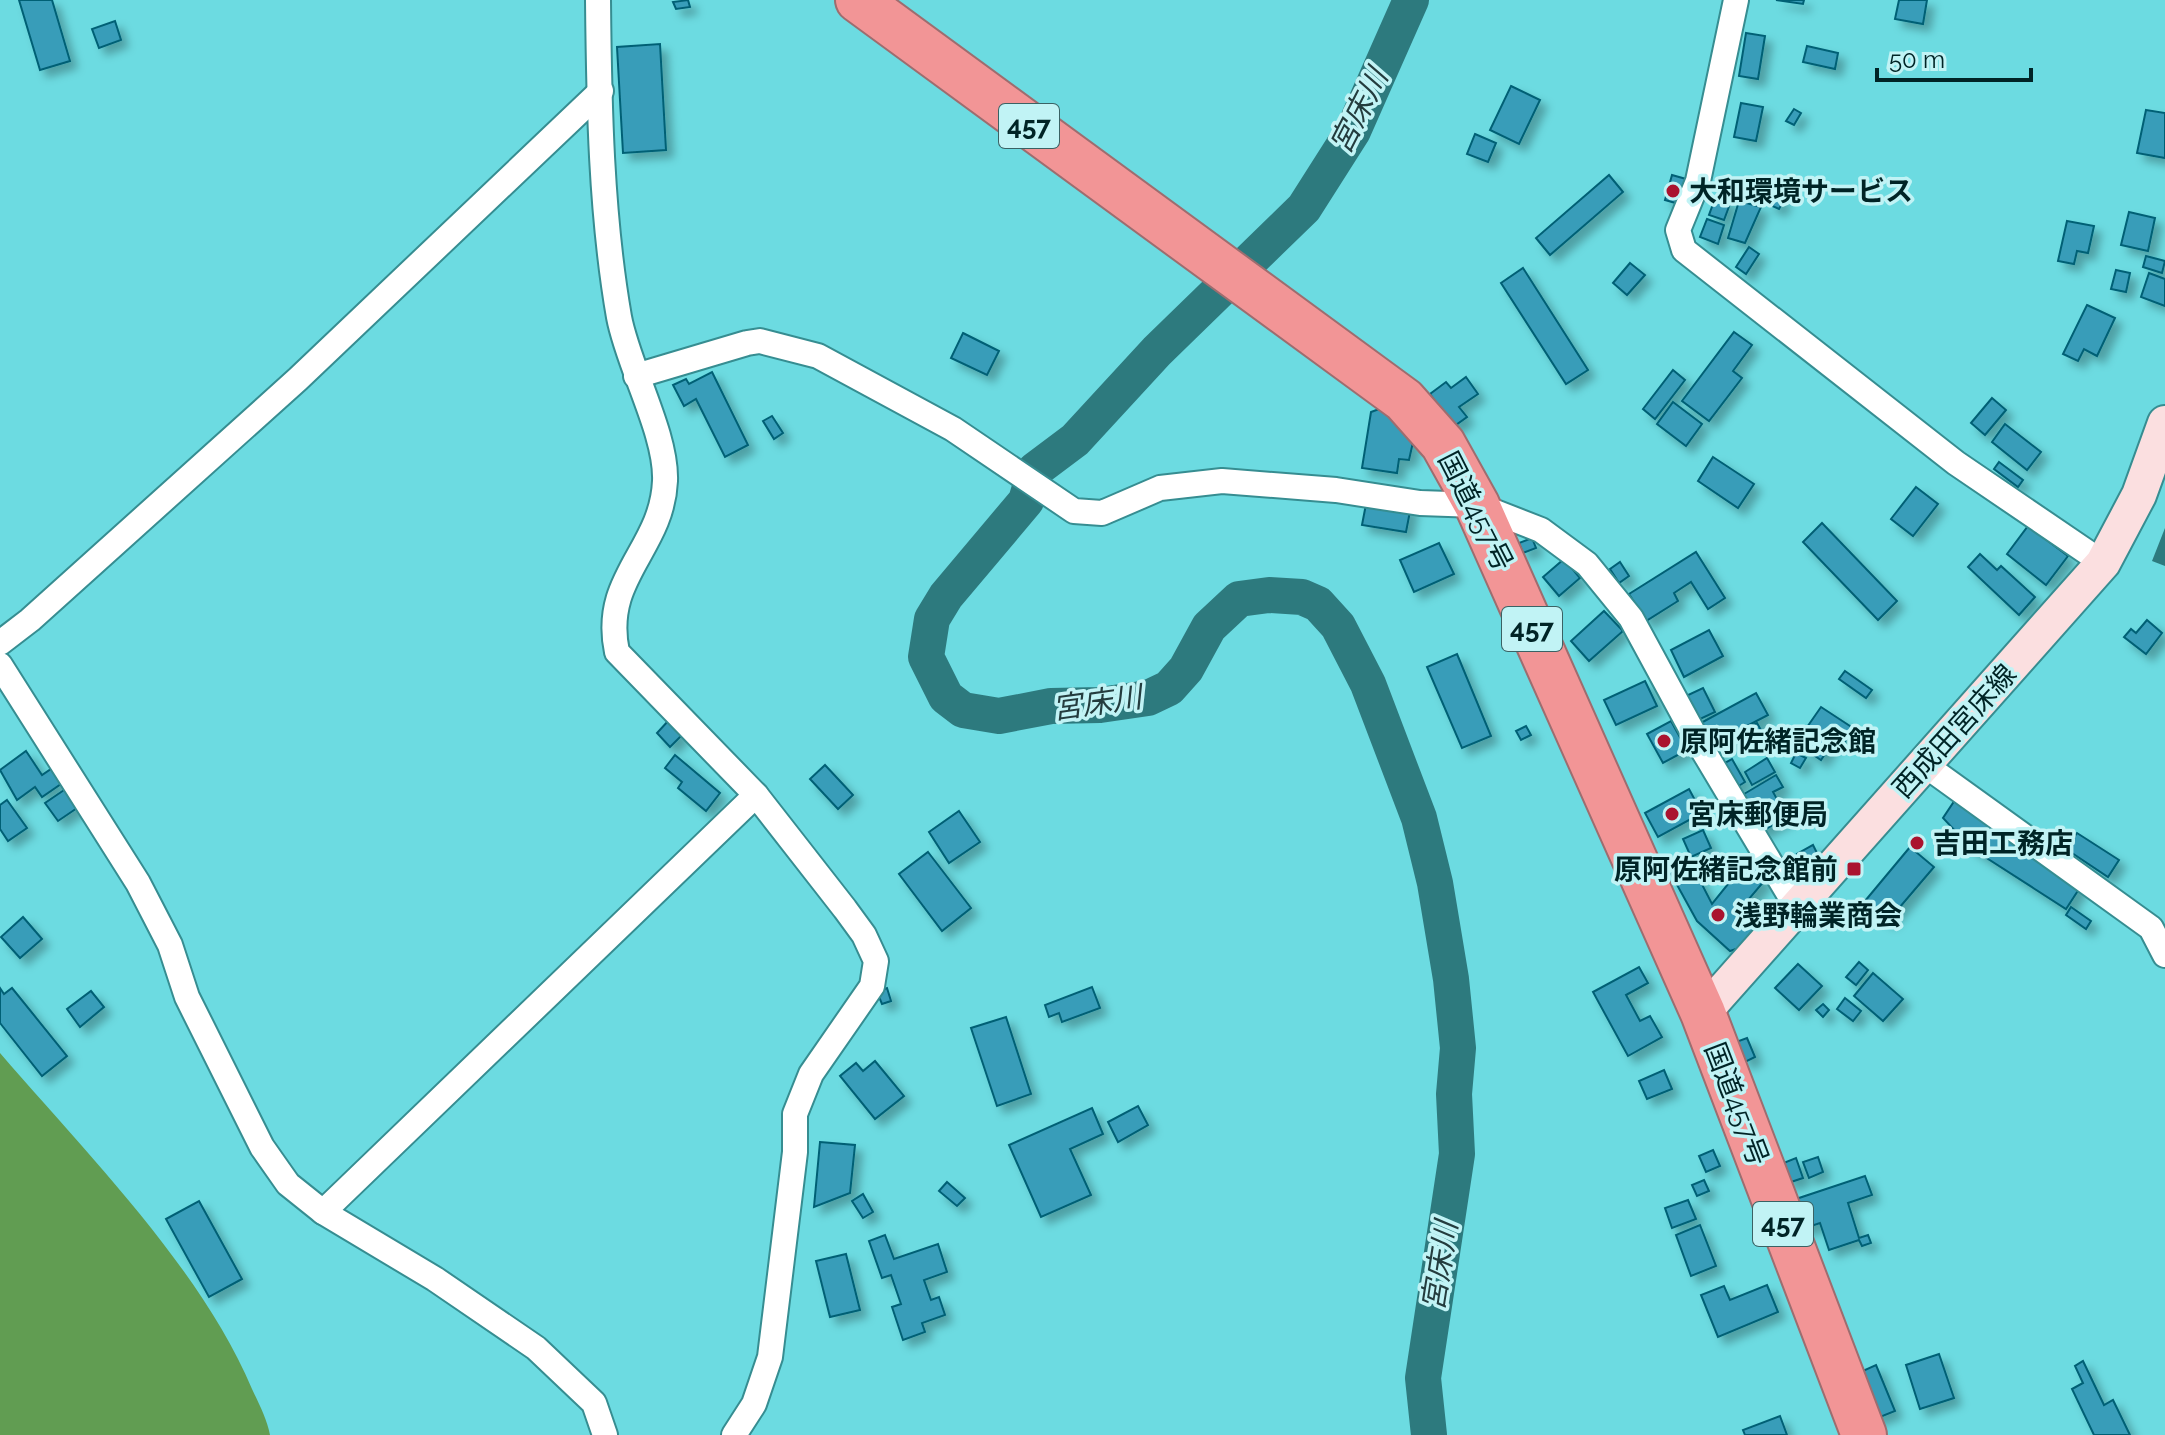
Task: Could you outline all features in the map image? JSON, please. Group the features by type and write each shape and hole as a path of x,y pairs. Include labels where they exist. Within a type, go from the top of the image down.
{"highway":[{"name":"国道457号","path":"858,0 1200,252 1280,306 1404,400 1443,444 1477,505 1703,1013 1864,1435"}],"main road":[{"name":"西成田宮床線","path":"1703,1013 2103,563 2139,495 2165,423"}],"street":[{"path":"598,0 601,91 617,301 636,376 658,441 665,479 659,518 617,595 612,620 617,652 756,795 864,935 876,961 872,986 811,1074 795,1114 795,1152 770,1357 754,1404 734,1435"},
{"path":"1736,0 1698,181 1678,230 1684,250 1956,463 2103,563"},
{"path":"0,643 30,620 298,379 601,91"},
{"path":"636,376 747,343 760,341 799,348 975,443 1074,511 1102,513 1160,488 1222,481 1336,490 1420,503 1477,505 1541,530 1587,564 1631,618 1701,747 1796,906"},
{"path":"0,665 138,883 170,945 187,997 262,1147 288,1184 323,1212 435,1279 536,1348 594,1403 605,1435"},
{"path":"1925,765 2151,928 2165,955"},
{"path":"323,1212 756,795"}],"green space":[{"path":"0,1053 104,1171 173,1256 230,1344 270,1435 0,1435"}],"water":[{"path":"2165,528 2165,566 2152,561"}],"building":[{"path":"19,0 52,0 70,61 40,70"},
{"path":"688,0 690,7 676,9 673,2"},
{"path":"1776,0 1804,0 1803,4"},
{"path":"1899,0 1927,0 1923,24 1895,19"},
{"path":"115,21 121,40 99,48 92,29"},
{"path":"1746,33 1765,36 1758,79 1739,76"},
{"path":"660,44 666,150 623,153 617,47"},
{"path":"1807,46 1838,53 1835,69 1803,62"},
{"path":"1511,86 1540,100 1519,144 1490,130"},
{"path":"1741,103 1763,107 1756,141 1734,137"},
{"path":"1794,109 1801,113 1794,125 1786,121"},
{"path":"2146,110 2165,113 2165,158 2137,153"},
{"path":"1475,134 1496,143 1488,162 1467,154"},
{"path":"1609,175 1623,192 1550,255 1536,238"},
{"path":"1672,175 1686,179 1679,204 1665,200"},
{"path":"1773,194 1784,200 1779,209 1768,204"},
{"path":"1716,196 1731,201 1724,220 1709,215"},
{"path":"1739,201 1761,207 1745,243 1728,238"},
{"path":"2129,212 2155,218 2148,251 2121,245"},
{"path":"1707,219 1724,225 1718,244 1700,237"},
{"path":"2067,221 2094,226 2088,253 2077,251 2074,264 2058,261"},
{"path":"1749,247 1759,254 1746,274 1736,267"},
{"path":"2146,256 2165,261 2162,273 2143,267"},
{"path":"1630,263 1645,275 1627,295 1613,283"},
{"path":"1523,268 1588,370 1566,384 1501,283"},
{"path":"2116,270 2130,273 2126,292 2111,289"},
{"path":"2149,273 2165,279 2165,306 2141,297"},
{"path":"2087,305 2115,318 2097,356 2084,349 2078,361 2063,354"},
{"path":"1734,332 1752,345 1733,371 1742,378 1709,421 1682,401"},
{"path":"963,333 999,351 987,375 951,358"},
{"path":"1673,370 1685,380 1655,419 1643,409"},
{"path":"712,372 748,445 725,457 696,399 684,406 673,385 686,379 689,384"},
{"path":"1466,377 1478,394 1459,407 1467,417 1453,427 1430,394 1446,382 1451,388"},
{"path":"1992,398 2006,410 1985,435 1971,423"},
{"path":"1673,402 1702,424 1686,446 1657,424"},
{"path":"1382,408 1413,442 1409,460 1399,459 1397,473 1362,468 1371,412"},
{"path":"772,416 783,433 774,439 763,421"},
{"path":"2005,424 2041,452 2027,470 1992,442"},
{"path":"1713,457 1754,484 1738,508 1698,481"},
{"path":"1999,462 2023,480 2018,487 1994,469"},
{"path":"1916,487 1938,504 1913,536 1891,519"},
{"path":"1367,499 1411,506 1406,532 1362,525"},
{"path":"1822,523 1897,601 1878,620 1803,542"},
{"path":"2028,526 2068,556 2046,585 2007,554"},
{"path":"1532,538 1536,548 1523,553 1519,543"},
{"path":"1439,543 1454,574 1414,592 1400,560"},
{"path":"1696,552 1725,598 1708,609 1691,582 1674,593 1678,601 1646,621 1629,594"},
{"path":"1980,554 1997,570 2001,566 2035,597 2019,615 1968,567"},
{"path":"1564,559 1580,578 1559,596 1543,577"},
{"path":"1620,562 1629,576 1619,583 1610,569"},
{"path":"1604,611 1623,631 1589,661 1571,641"},
{"path":"2147,620 2162,633 2146,654 2124,637 2131,629 2136,633"},
{"path":"1709,630 1723,656 1684,677 1671,650"},
{"path":"1457,654 1491,736 1462,748 1427,667"},
{"path":"1845,671 1872,690 1866,698 1839,679"},
{"path":"1645,681 1657,706 1616,725 1604,700"},
{"path":"1703,688 1715,712 1698,720 1686,696"},
{"path":"1756,693 1768,715 1741,729 1743,735 1714,751 1699,724"},
{"path":"1821,707 1853,728 1845,741 1837,736 1821,760 1796,743"},
{"path":"669,720 683,734 670,747 657,733"},
{"path":"1671,721 1687,750 1663,763 1647,734"},
{"path":"1757,723 1761,730 1750,736 1747,728"},
{"path":"1526,726 1531,735 1521,740 1516,731"},
{"path":"26,751 42,775 51,769 61,784 42,797 35,787 17,800 0,770"},
{"path":"1796,753 1806,758 1800,768 1791,763"},
{"path":"675,755 720,793 706,811 678,788 682,782 665,768"},
{"path":"1767,758 1775,772 1752,785 1745,772"},
{"path":"1732,759 1745,782 1732,790 1719,766"},
{"path":"825,765 853,795 838,809 810,779"},
{"path":"1776,775 1783,787 1773,792 1787,817 1759,833 1739,797"},
{"path":"67,788 80,806 58,821 45,803"},
{"path":"1689,789 1702,813 1658,837 1645,813"},
{"path":"1957,797 2081,886 2066,909 1971,848 1943,818"},
{"path":"7,800 27,828 8,841 0,829 0,805"},
{"path":"959,811 980,842 949,863 929,832"},
{"path":"1703,830 1711,848 1691,857 1683,839"},
{"path":"2077,833 2119,860 2108,877 2066,849"},
{"path":"1813,845 1820,859 1805,868 1797,854"},
{"path":"1910,847 1934,867 1888,921 1865,901"},
{"path":"928,852 971,908 942,931 899,874"},
{"path":"1691,863 1712,904 1745,863 1765,880 1748,900 1766,914 1739,948 1730,951 1697,921 1671,874"},
{"path":"2071,907 2091,921 2086,929 2066,915"},
{"path":"23,917 42,939 20,958 1,937"},
{"path":"1859,962 1868,970 1856,985 1846,977"},
{"path":"1798,964 1822,986 1799,1010 1775,988"},
{"path":"1639,967 1648,983 1626,995 1640,1021 1650,1016 1662,1037 1628,1056 1593,992"},
{"path":"1873,973 1903,999 1883,1021 1854,996"},
{"path":"1092,987 1100,1008 1062,1022 1059,1013 1049,1017 1045,1005"},
{"path":"0,988 4,994 12,988 67,1056 42,1076 0,1023"},
{"path":"887,988 891,1001 882,1004 877,992"},
{"path":"91,991 104,1007 80,1027 67,1009"},
{"path":"1845,998 1861,1011 1853,1021 1837,1009"},
{"path":"1823,1004 1829,1010 1823,1017 1816,1010"},
{"path":"1006,1017 1031,1094 997,1106 971,1028"},
{"path":"1747,1038 1755,1057 1745,1062 1736,1042"},
{"path":"875,1061 904,1096 875,1119 840,1076 856,1063 863,1071"},
{"path":"1664,1070 1672,1089 1647,1099 1639,1081"},
{"path":"1138,1106 1148,1125 1118,1142 1108,1122"},
{"path":"1092,1108 1103,1134 1070,1149 1091,1195 1041,1217 1009,1145"},
{"path":"820,1142 855,1145 850,1193 814,1207"},
{"path":"1713,1150 1720,1166 1706,1172 1699,1156"},
{"path":"1818,1157 1823,1172 1809,1178 1803,1162"},
{"path":"1796,1158 1803,1178 1788,1183 1781,1164"},
{"path":"1865,1176 1872,1195 1848,1203 1859,1238 1868,1235 1871,1243 1862,1246 1859,1240 1829,1250 1820,1223 1802,1229 1793,1200"},
{"path":"1704,1180 1709,1191 1697,1196 1692,1185"},
{"path":"947,1182 965,1198 957,1206 939,1191"},
{"path":"863,1194 873,1212 863,1218 852,1201"},
{"path":"1688,1200 1696,1219 1672,1228 1665,1208"},
{"path":"199,1201 242,1279 209,1297 166,1219"},
{"path":"1700,1225 1716,1266 1691,1276 1676,1235"},
{"path":"885,1235 894,1259 938,1244 947,1272 924,1280 931,1300 939,1297 945,1315 922,1323 925,1332 903,1340 892,1307 901,1304 891,1275 882,1278 869,1241"},
{"path":"846,1254 860,1310 830,1317 816,1261"},
{"path":"1767,1285 1778,1312 1718,1337 1701,1295 1724,1286 1730,1300"},
{"path":"1939,1354 1954,1398 1920,1409 1906,1365"},
{"path":"2083,1361 2104,1405 2113,1400 2130,1435 2094,1435 2072,1389 2083,1383 2075,1366"},
{"path":"1876,1365 1895,1411 1875,1419 1856,1374"},
{"path":"1780,1416 1787,1435 1745,1435 1743,1430"}],"waterway":[{"name":"宮床川","path":"1411,0 1353,131 1304,208 1157,351 1075,440 1035,470 1026,501 946,596 932,619 926,657 946,697 963,710 999,716 1051,706 1100,705 1148,698 1169,688 1186,669 1209,627 1239,599 1269,595 1302,597 1318,604 1338,626 1368,684 1419,818 1435,883 1451,979 1458,1048 1454,1094 1457,1154 1423,1378 1429,1435"}],"place":[{"name":"大和環境サービス","path":"1673,191"},
{"name":"原阿佐緒記念館","path":"1664,741"},
{"name":"宮床郵便局","path":"1672,814"},
{"name":"吉田工務店","path":"1917,843"},
{"name":"原阿佐緒記念館前","path":"1854,869"},
{"name":"浅野輪業商会","path":"1718,915"}]}
